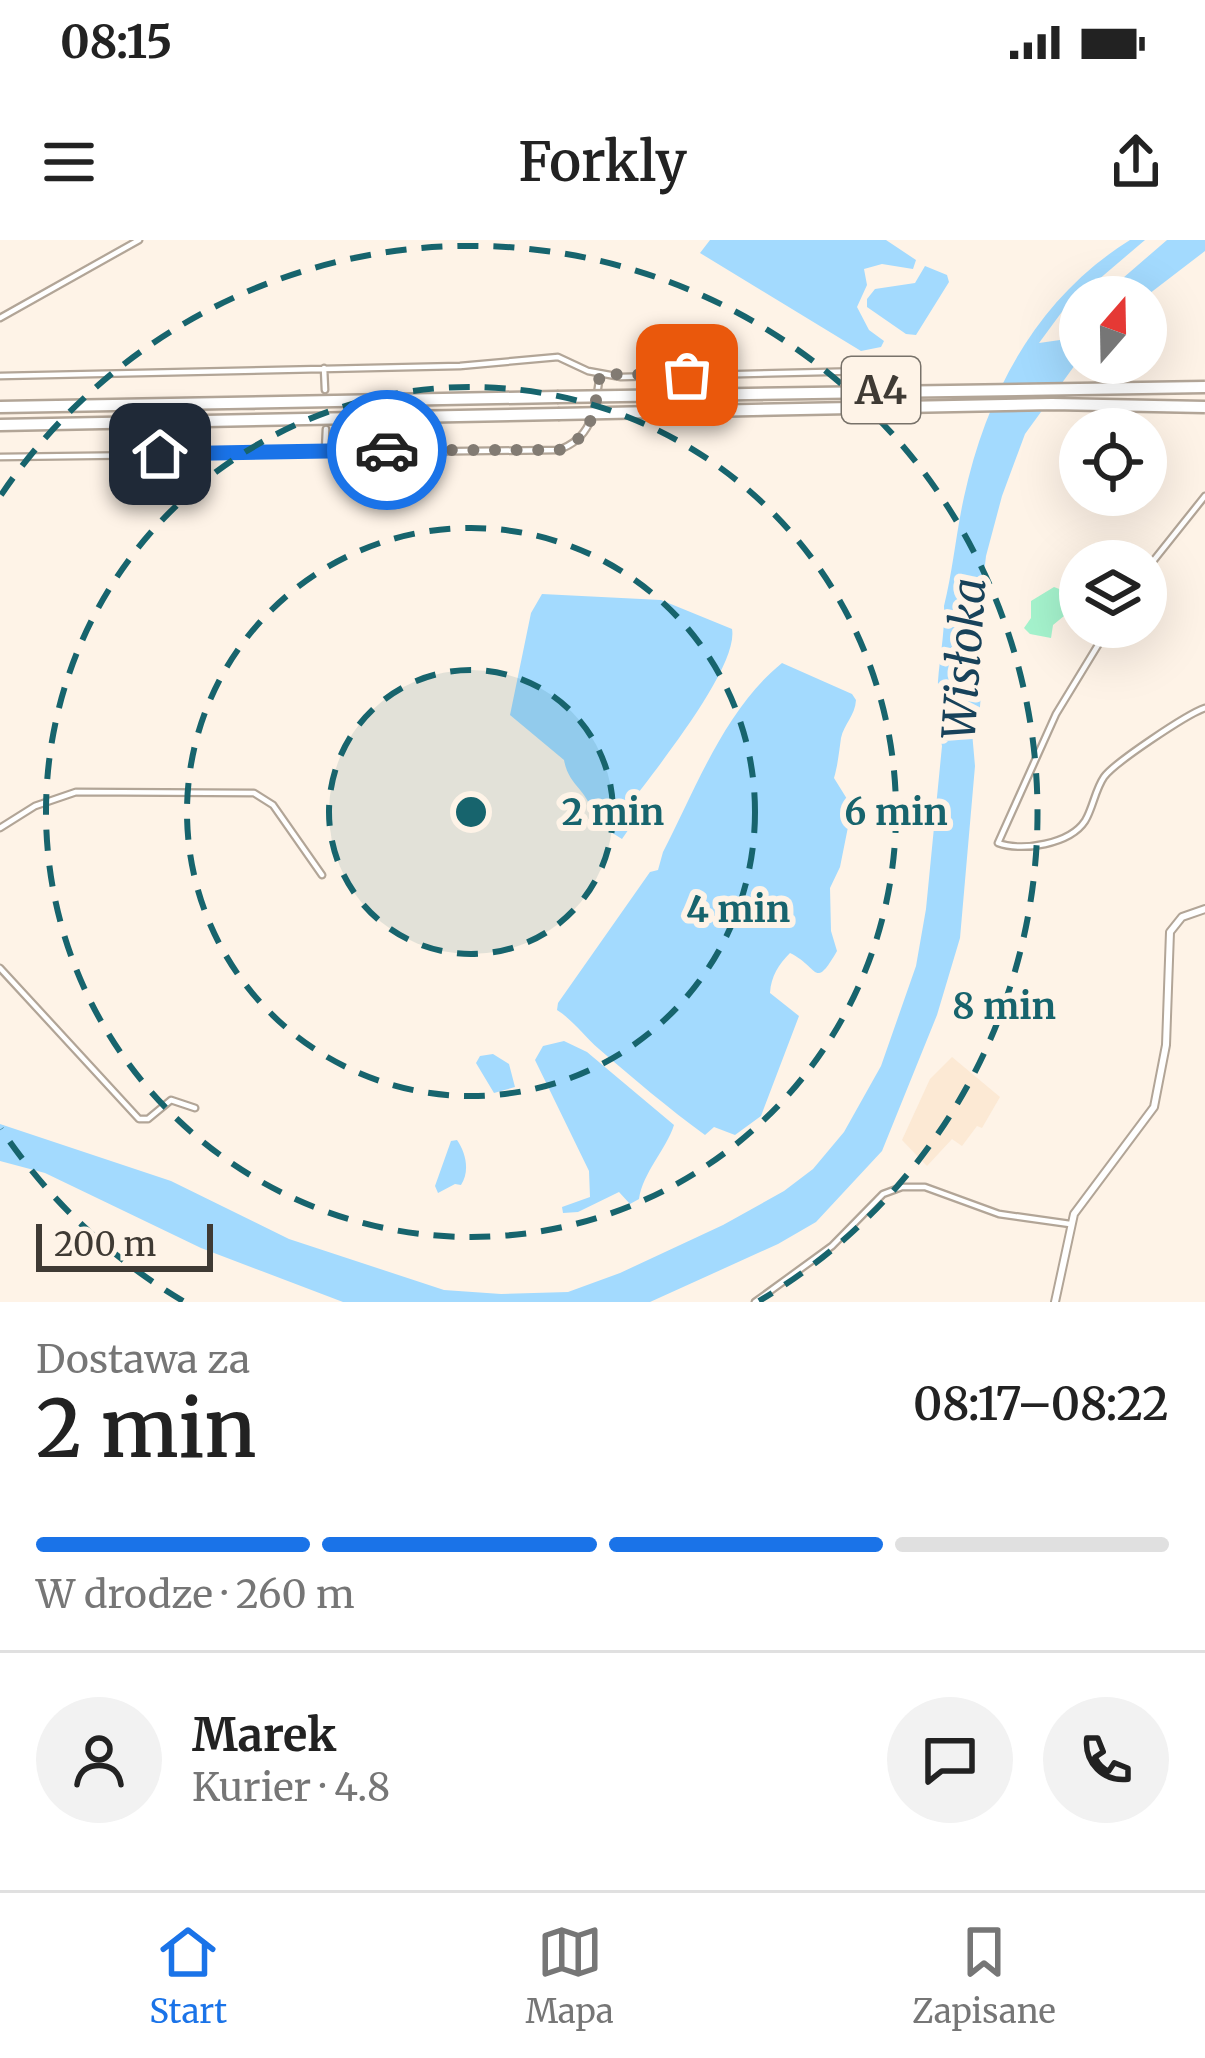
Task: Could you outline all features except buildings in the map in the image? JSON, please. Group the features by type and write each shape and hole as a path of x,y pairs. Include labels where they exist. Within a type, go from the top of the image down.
{"highway":[{"name":"A4","path":"0,407 1205,387"},
{"name":"A4","path":"0,425 1052,404 1205,406"}],"street":[{"path":"0,318 139,240"},
{"path":"0,376 460,366 558,357 600,374 912,370"},
{"path":"324,368 325,390"},
{"path":"0,458 559,450 580,439 589,427 600,374"},
{"path":"325,452 326,429"},
{"path":"1167,544 1205,496"},
{"path":"1096,648 1056,714 998,843 1014,849 1076,831 1086,820 1106,774 1170,725 1205,708"},
{"path":"0,828 47,800 76,793 254,793 273,805 322,875"},
{"path":"1055,1302 1070,1224 1079,1204 1154,1107 1166,1045 1170,932 1183,917 1205,909"},
{"path":"0,968 139,1119 148,1119 171,1100 195,1108"},
{"path":"755,1302 832,1246 883,1194 902,1186 925,1186 999,1214 1070,1224"}],"shaded area":[{"path":"952,1057 1000,1097 982,1128 977,1126 962,1146 952,1139 927,1166 902,1140 930,1079"}],"green space":[{"path":"1054,587 1059,589 1059,620 1051,638 1024,628 1031,618 1031,601"}],"water":[{"path":"710,240 886,240 916,260 913,269 882,264 864,269 867,285 857,307 869,330 884,341 881,347 861,351 700,253"},
{"path":"1130,240 1145,240 1103,276 1083,276"},
{"path":"1167,240 1205,240 1205,251 1167,280 1167,276 1125,276"},
{"path":"925,266 947,275 949,282 916,335 906,334 867,307 875,289 915,283"},
{"name":"Wisłoka","path":"1059,300 1059,316 1039,343 1059,340 1061,384 1025,434 986,556 978,626 983,671 979,718 972,732 975,766 960,938 937,1015 882,1151 816,1222 650,1302 343,1302 201,1248 45,1173 0,1161 0,1124 171,1181 289,1239 444,1290 501,1294 568,1292 620,1273 723,1225 813,1169 844,1132 881,1066 916,966 942,746 944,714 938,681 944,606 964,497 1002,385"},
{"path":"542,594 661,600 732,629 723,668 630,804 635,820 622,839 595,822 564,760 510,715 531,613"},
{"path":"782,663 856,700 841,738 834,778 852,807 840,867 830,888 831,931 837,951 820,973 790,953 779,966 770,993 799,1016 761,1116 735,1135 714,1127 705,1135 599,1049 557,1010 558,1003 650,872 658,870 728,726"},
{"path":"564,1041 587,1052 674,1125 639,1199 630,1204 619,1192 578,1212 563,1213 562,1207 590,1197 589,1171 535,1060 543,1046"},
{"path":"493,1054 509,1064 515,1087 494,1093 476,1063 480,1056"},
{"path":"457,1140 466,1162 464,1180 438,1193 435,1186 451,1141"}],"way so far":[{"path":"387,450 567,448 589,427 600,374 687,375"}],"route":[{"path":"160,454 387,450"}]}
